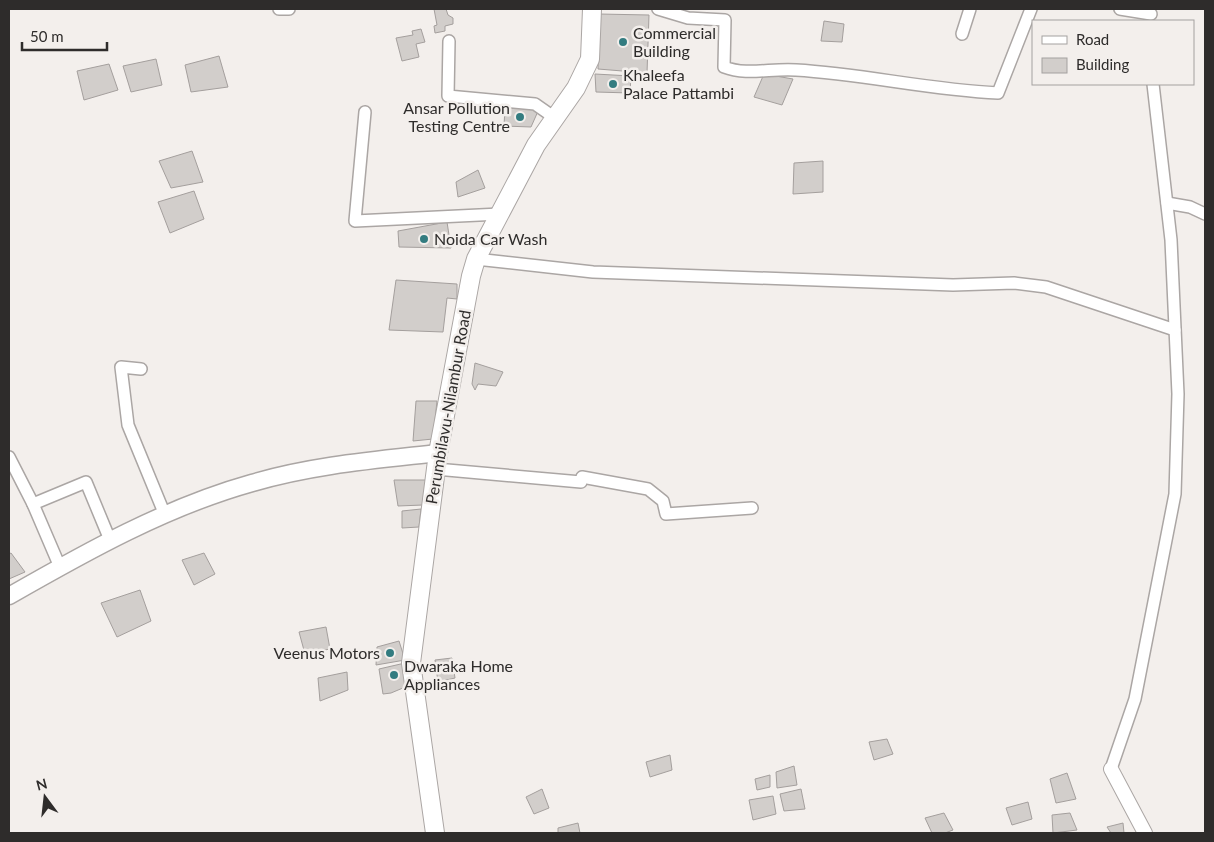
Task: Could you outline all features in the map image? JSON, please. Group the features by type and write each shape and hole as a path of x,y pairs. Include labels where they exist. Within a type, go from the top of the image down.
{"main road":[{"name":"Perumbilavu-Nilambur Road","path":"435,833 411,663 437,461 471,276 476,259 536,145 576,88 590,59 592,9"},
{"path":"9,596 110,540 165,515 251,483 295,472 352,462 437,461"}],"street":[{"path":"279,9 289,9"},
{"path":"658,9 688,18 725,20 724,67 738,72 794,70 881,78 963,92 998,93 1031,9"},
{"path":"962,34 970,9"},
{"path":"1120,9 1151,15"},
{"path":"450,41 448,96 535,104 555,118"},
{"path":"1146,833 1111,769 1135,699 1175,494 1178,394 1175,330 1167,203 1161,170 1153,85"},
{"path":"366,112 355,221 500,214"},
{"path":"1167,203 1190,207 1205,214"},
{"path":"476,259 593,272 953,285 1014,283 1046,286 1175,330"},
{"path":"140,369 121,367 128,425 165,515"},
{"path":"9,457 33,504 60,567"},
{"path":"437,461 580,482 582,477 648,489 663,501 666,514 752,508"},
{"path":"33,504 86,482 110,540"}],"building":[{"path":"434,9 446,9 448,15 453,18 453,24 445,26 445,31 435,33 434,26 437,25"},
{"name":"Commercial Building","path":"599,14 649,15 647,73 598,69"},
{"path":"824,21 844,24 842,42 821,41"},
{"path":"421,29 425,42 416,44 419,57 402,61 396,38 413,35 412,31"},
{"path":"219,56 228,87 191,92 185,65"},
{"path":"156,59 162,85 131,92 123,66"},
{"path":"109,64 118,90 84,100 77,71"},
{"name":"Khaleefa Palace Pattambi","path":"595,74 631,76 630,93 596,92"},
{"path":"764,74 793,79 782,105 754,97"},
{"name":"Ansar Pollution Testing Centre","path":"505,108 539,109 531,127 504,126"},
{"path":"192,151 203,182 171,188 159,161"},
{"path":"823,161 823,192 793,194 794,163"},
{"path":"478,170 485,188 458,197 456,182"},
{"path":"194,191 204,219 170,233 158,202"},
{"name":"Noida Car Wash","path":"447,222 451,248 399,247 398,231"},
{"path":"396,280 457,284 457,299 447,298 443,332 389,330"},
{"path":"475,363 503,372 496,386 478,384 475,390 472,384"},
{"path":"416,401 437,401 433,439 413,441"},
{"path":"394,480 427,480 423,505 398,506"},
{"path":"421,509 419,527 402,528 402,511"},
{"path":"11,553 25,572 9,579 9,554"},
{"path":"204,553 215,574 194,585 182,560"},
{"path":"140,590 151,621 117,637 101,603"},
{"path":"326,627 330,649 305,654 299,632"},
{"name":"Veenus Motors","path":"399,641 405,660 376,665 377,647"},
{"path":"452,658 455,678 438,682 435,660"},
{"name":"Dwaraka Home Appliances","path":"405,663 410,685 391,693 383,694 379,669"},
{"path":"347,672 348,690 320,701 318,678"},
{"path":"887,739 893,754 874,760 869,742"},
{"path":"670,755 672,770 650,777 646,762"},
{"path":"794,766 797,785 777,788 776,772"},
{"path":"1067,773 1076,799 1056,803 1050,779"},
{"path":"770,775 770,787 757,790 755,779"},
{"path":"542,789 549,808 534,814 526,797"},
{"path":"801,789 805,809 784,811 780,794"},
{"path":"773,796 776,814 753,820 749,800"},
{"path":"1028,802 1032,819 1012,825 1006,808"},
{"path":"944,813 953,830 945,833 932,833 925,818"},
{"path":"1070,813 1077,830 1053,833 1052,815"},
{"path":"578,823 580,833 558,833 558,828"},
{"path":"1123,823 1124,833 1111,833 1107,827"}],"place":[{"name":"Commercial Building","path":"623,42"},
{"name":"Khaleefa Palace Pattambi","path":"613,84"},
{"name":"Ansar Pollution Testing Centre","path":"520,117"},
{"name":"Noida Car Wash","path":"424,239"},
{"name":"Veenus Motors","path":"390,653"},
{"name":"Dwaraka Home Appliances","path":"394,675"}]}
